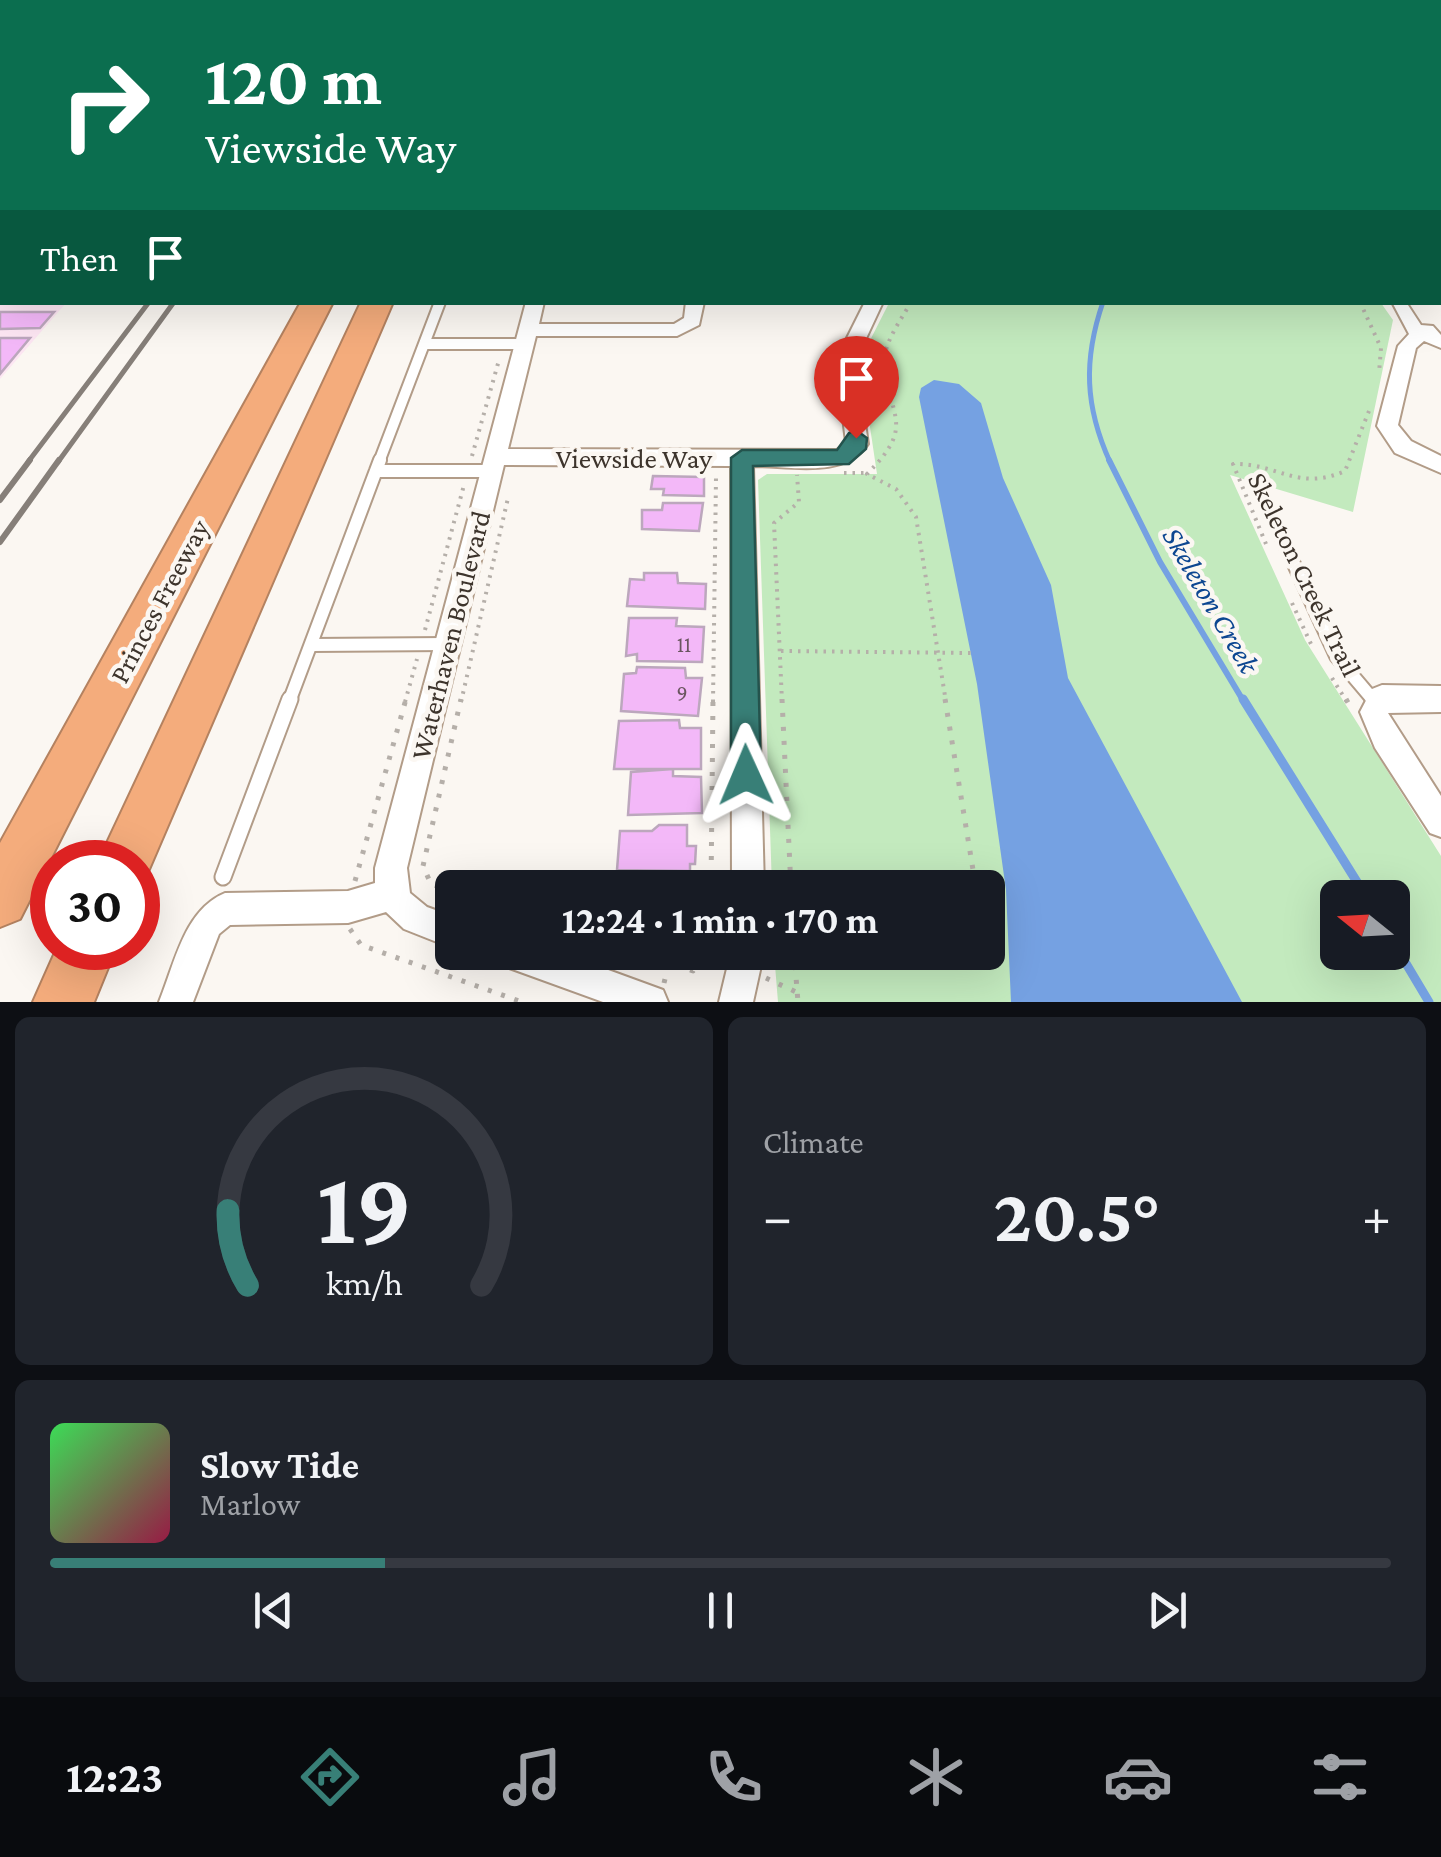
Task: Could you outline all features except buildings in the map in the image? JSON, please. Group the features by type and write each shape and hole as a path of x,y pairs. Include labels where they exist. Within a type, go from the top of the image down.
{"highway":[{"name":"Princes Freeway","path":"0,899 315,305"},
{"path":"136,840 377,305"},
{"path":"63,1002 77,970"}],"street":[{"name":"Waterhaven Boulevard","path":"391,894 394,855 493,464 518,340 534,305"},
{"path":"518,340 677,330 693,321 695,305"},
{"name":"Viewside Way","path":"493,464 742,458 830,460 855,449 846,360 873,305"},
{"path":"1398,305 1404,319 1432,335"},
{"path":"1432,335 1407,346 1387,426 1394,439 1413,454 1441,463"},
{"path":"742,458 748,870"},
{"path":"1366,710 1392,696 1441,699"},
{"path":"1366,710 1374,712 1386,738 1441,822"},
{"path":"176,1002 208,923 225,909 348,907 391,894 402,912 435,925"},
{"path":"560,970 650,1002"},
{"path":"736,1002 744,970"}],"lane":[{"path":"223,877 439,305"},
{"path":"425,344 518,340"},
{"path":"376,472 493,464"},
{"path":"1282,538 1336,656 1366,710"},
{"path":"312,645 448,644"}],"path":[{"path":"909,305 884,355 898,432 896,443 867,474 896,490 916,517 973,870"},
{"path":"1361,305 1381,348 1379,379"},
{"path":"435,885 423,866 518,340"},
{"name":"Skeleton Creek Trail","path":"1271,555 1233,464 1304,482 1335,477 1344,472 1378,395"},
{"path":"493,464 421,644 348,907 350,928 361,945 522,1002"},
{"path":"698,475 716,475 712,870"},
{"path":"790,870 774,523 799,502 797,476"},
{"name":"Skeleton Creek Trail","path":"1286,589 1317,654"},
{"path":"781,652 971,654"},
{"name":"Skeleton Creek Trail","path":"1326,669 1366,710"},
{"path":"795,970 798,1002"}],"shaded area":[{"path":"0,305 64,305 0,379"}],"green space":[{"path":"888,305 1382,305 1393,320 1353,512 1230,475 1305,640 1441,856 1441,1002 778,1002 775,970 1005,970 1005,870 771,870 758,480 767,474 877,474 860,360"}],"water":[{"path":"934,380 959,384 981,403 1003,478 1051,585 1068,678 1242,1002 1011,1002 1005,870 977,684 919,397 921,388"}],"waterway":[{"name":"Skeleton Creek","path":"1102,305 1092,344 1090,383 1096,422 1110,462"},
{"name":"Skeleton Creek","path":"1110,462 1160,562 1244,702"},
{"name":"Skeleton Creek","path":"1243,699 1356,880"},
{"name":"Skeleton Creek","path":"1410,970 1429,1002"}],"railway":[{"path":"28,462 147,305"},
{"path":"58,462 172,305"},
{"path":"0,500 30,460"},
{"path":"0,542 59,460"}],"route":[{"path":"746,775 742,458 842,458 855,449 856,438"}]}
